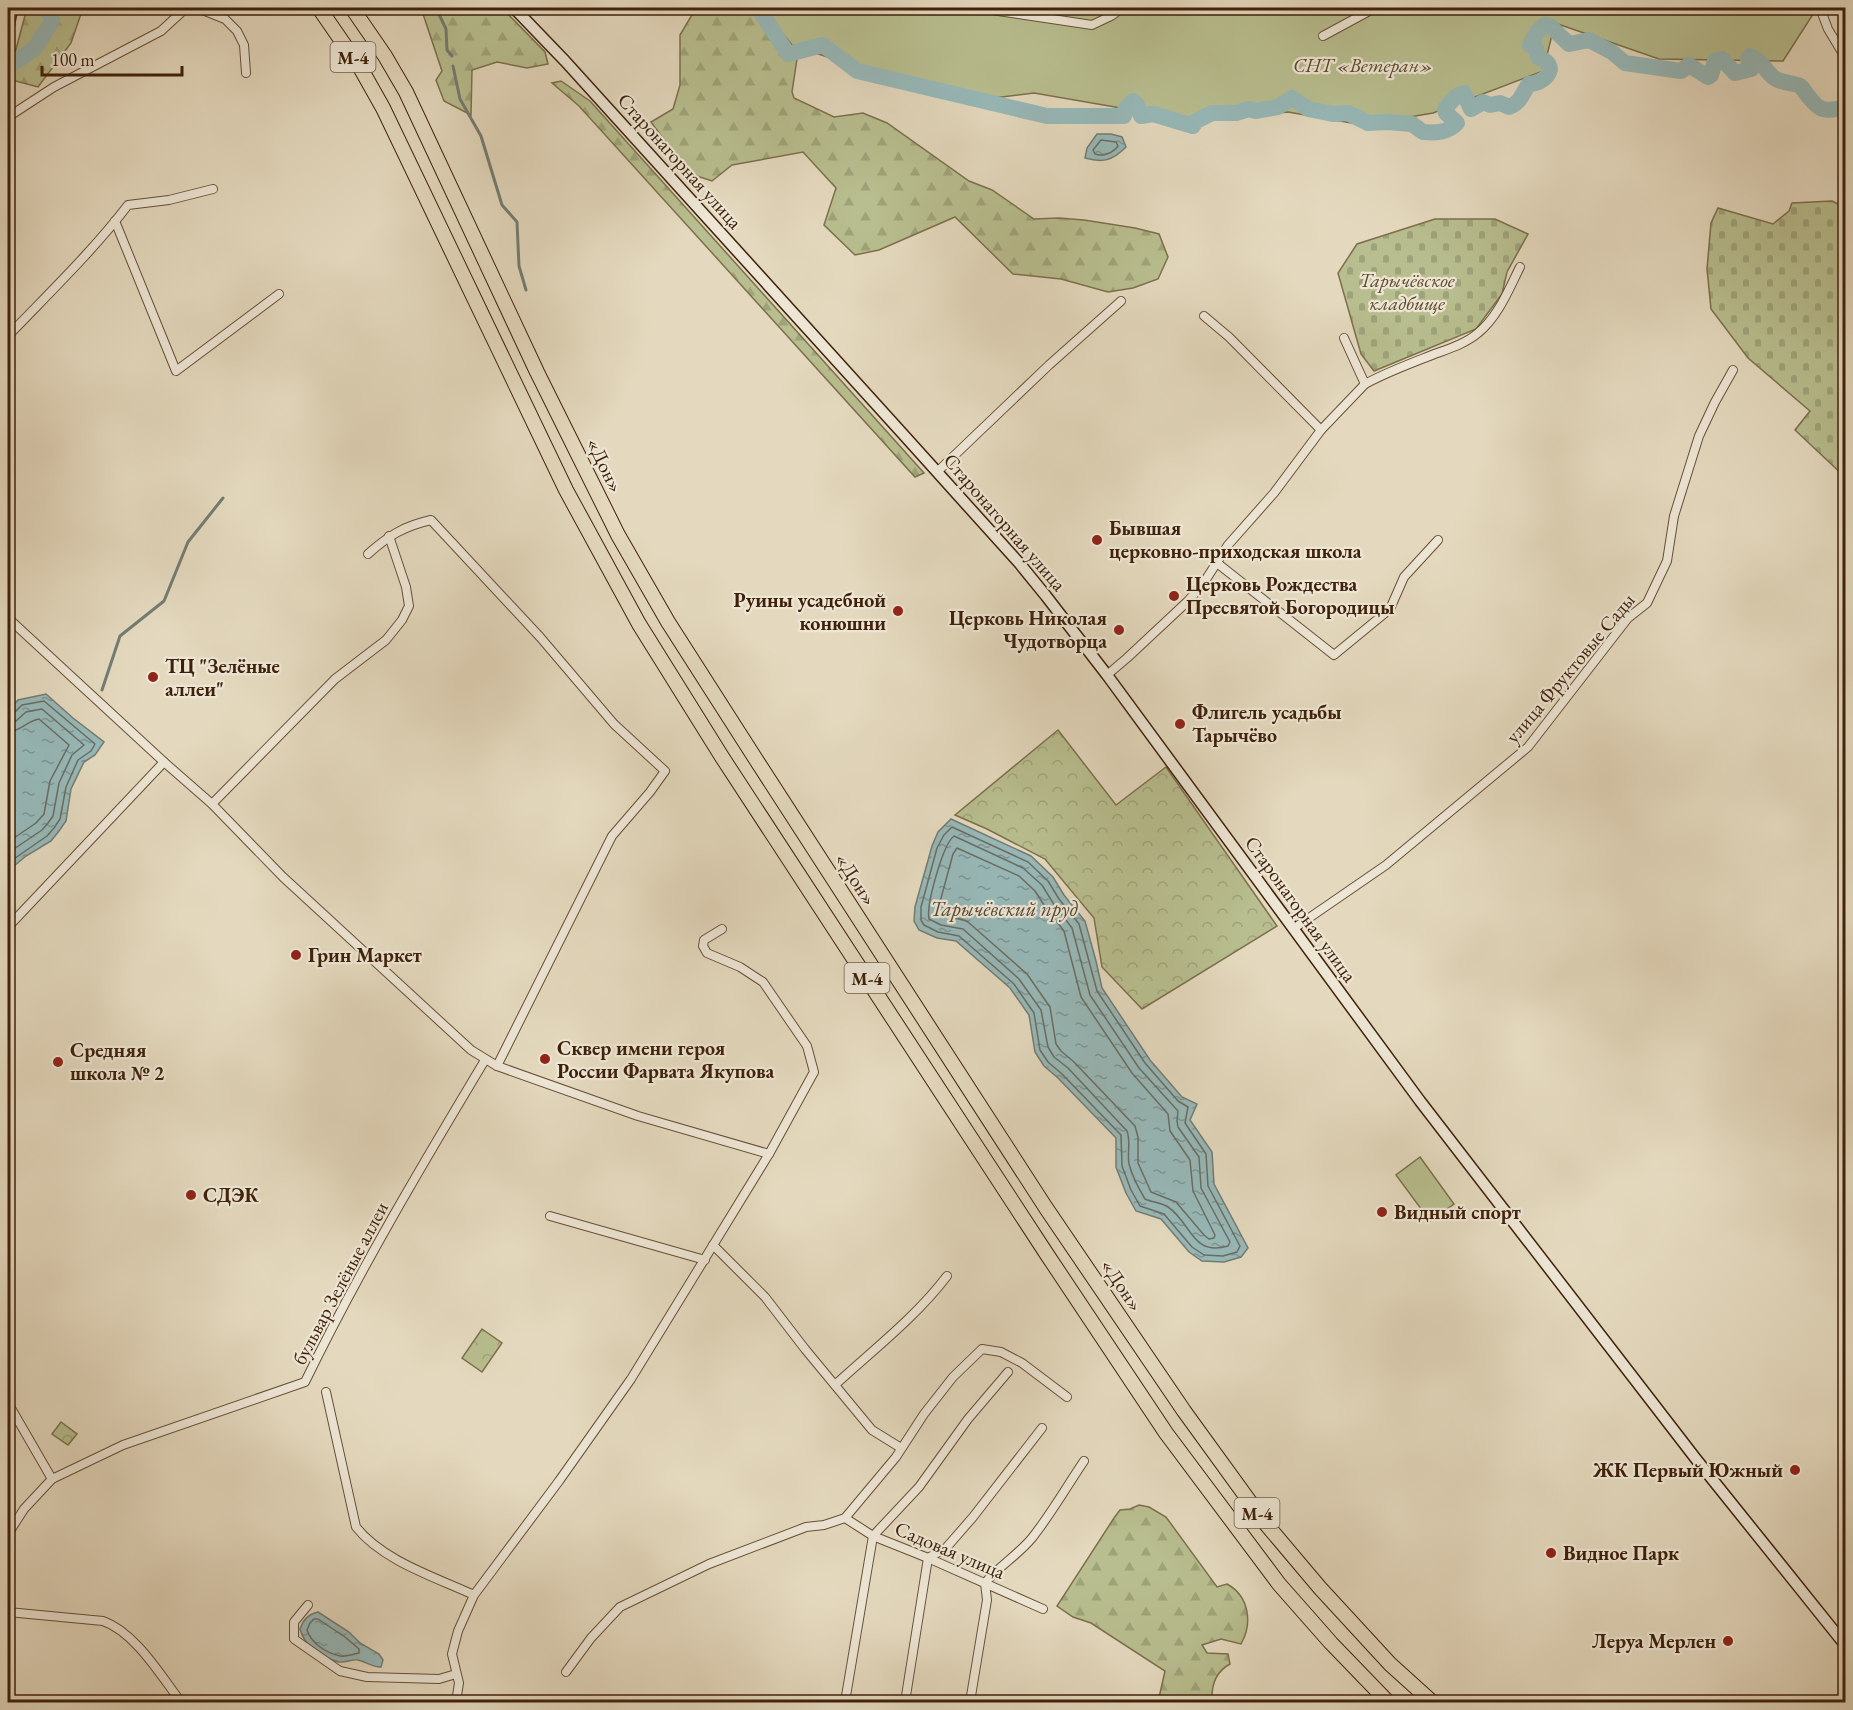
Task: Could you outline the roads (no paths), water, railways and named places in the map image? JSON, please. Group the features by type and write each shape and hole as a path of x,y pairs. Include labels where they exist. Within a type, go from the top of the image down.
{"highway":[{"name":"М-4","path":"319,8 361,69 383,108 566,490 639,624 722,757 1166,1433 1279,1584 1331,1643 1388,1702"},
{"name":"«Дон»","path":"352,8 385,56 406,92 537,372 618,535 668,622 736,729 1046,1208 1184,1411 1266,1524 1320,1588 1390,1664 1432,1702"}],"main road":[{"path":"8,29 12,8"},
{"name":"Старонагорная улица","path":"514,8 573,70 1020,564 1107,675 1420,1101 1696,1459 1845,1646"}],"street":[{"path":"8,117 54,87 161,31 185,8 200,9 225,20 237,31 244,45 246,73"},
{"path":"978,8 1092,25 1122,8"},
{"path":"1323,36 1372,8"},
{"path":"1823,9 1828,29 1845,59"},
{"path":"8,336 115,222 128,205 169,200 213,189"},
{"path":"115,222 176,371 279,294"},
{"path":"1107,675 1188,601 1203,584 1228,545 1274,493 1321,430 1365,384 1385,373 1465,342 1480,332 1509,291 1520,267"},
{"path":"938,472 1049,365 1121,301"},
{"path":"1204,316 1229,337 1321,430"},
{"path":"1344,338 1365,384"},
{"name":"улица Фруктовые Сады","path":"1293,929 1386,865 1528,747 1628,618 1647,603 1667,561 1674,516 1699,436 1733,370"},
{"path":"368,554 389,536 416,523 431,520 540,637 614,724 665,771 612,836 497,1066"},
{"path":"212,804 335,679 386,640 402,620 408,606 406,586 389,536"},
{"path":"1217,564 1334,655 1390,609 1404,577 1438,540"},
{"path":"8,618 106,710 212,804 284,877 471,1050 485,1060 638,1116 769,1154"},
{"path":"8,927 164,762"},
{"path":"456,1702 459,1683 452,1654 458,1631 474,1595 631,1379 769,1154 814,1072 807,1046 763,982 740,967 707,953 703,946 704,940 722,929"},
{"name":"бульвар Зелёные аллеи","path":"8,1534 24,1509 52,1479 123,1445 305,1382 367,1265 485,1060"},
{"path":"550,1216 705,1260"},
{"path":"713,1245 765,1297 872,1430 901,1448"},
{"path":"835,1385 884,1342 947,1276"},
{"path":"566,1672 591,1638 620,1607 703,1567 806,1527 824,1525 845,1518 896,1458 953,1377 982,1349 1001,1352 1022,1363 1067,1397"},
{"path":"845,1702 873,1536 919,1487 968,1419 1008,1372"},
{"path":"326,1392 356,1527 366,1540 385,1554 474,1595"},
{"path":"8,1403 52,1479"},
{"path":"905,1702 928,1558 946,1548 1042,1428"},
{"path":"970,1702 987,1600 985,1583 1033,1536 1084,1461"},
{"name":"Садовая улица","path":"845,1518 873,1536 1043,1609"},
{"path":"308,1605 294,1622 294,1639 340,1671 367,1677 427,1679 439,1679 456,1674"},
{"path":"8,1612 114,1625 132,1640 181,1702"}],"water":[{"path":"1097,134 1122,137 1126,147 1107,160 1085,158 1087,148"},
{"path":"46,694 104,742 95,755 84,762 71,789 66,821 59,831 51,841 26,856 8,871 8,711 18,700"},
{"name":"Тарычёвский пруд","path":"951,819 1031,856 1053,877 1085,921 1102,988 1150,1060 1182,1097 1197,1104 1190,1120 1212,1152 1214,1184 1248,1248 1241,1257 1224,1262 1202,1261 1189,1252 1161,1219 1136,1211 1116,1167 1116,1138 1044,1066 1035,1052 1029,1015 1010,988 956,941 937,938 919,930 914,921 915,907 932,846 938,832"},
{"path":"318,1612 379,1654 383,1660 381,1667 358,1660 339,1662 326,1658 310,1646 300,1629 307,1618"}],"waterway":[{"path":"8,67 34,49 52,22 48,8"},
{"path":"436,8 446,29 447,50 452,56"},
{"path":"758,8 788,54 823,45 857,71 1047,116 1124,116 1125,110 1133,101 1141,116 1153,114 1193,126 1196,121 1212,113 1236,113 1249,109 1255,111 1278,107 1292,98 1308,109 1333,114 1348,113 1368,123 1412,124 1423,132 1441,132 1457,123 1446,113 1445,109 1458,96 1464,93 1471,109 1483,102 1490,105 1500,103 1509,107 1519,100 1529,84 1541,81 1548,74 1549,65 1538,57 1536,49 1530,45 1537,32 1545,25 1550,26 1569,44 1589,40 1612,52 1625,63 1681,71 1689,65 1708,77 1711,75 1715,61 1722,59 1735,73 1751,69 1748,59 1750,56 1776,79 1800,86 1817,106 1825,110 1846,108"},
{"path":"453,66 460,99 481,136 502,205 517,222 519,266 526,290"},
{"path":"102,690 120,636 164,601 188,542 223,498"}],"place":[{"name":"Бывшая церковно-приходская школа","path":"1097,540"},
{"name":"Церковь Рождества Пресвятой Богородицы","path":"1174,596"},
{"name":"Руины усадебной конюшни","path":"898,611"},
{"name":"Церковь Николая Чудотворца","path":"1119,630"},
{"name":"ТЦ \"Зелёные аллеи\"","path":"153,677"},
{"name":"Флигель усадьбы Тарычёво","path":"1180,724"},
{"name":"Грин Маркет","path":"296,955"},
{"name":"Сквер имени героя России Фарвата Якупова","path":"545,1059"},
{"name":"Средняя школа № 2","path":"58,1062"},
{"name":"СДЭК","path":"191,1195"},
{"name":"Видный спорт","path":"1382,1212"},
{"name":"ЖК Первый Южный","path":"1795,1470"},
{"name":"Видное Парк","path":"1551,1553"},
{"name":"Леруа Мерлен","path":"1728,1641"}],"park label":[{"name":"СНТ «Ветеран»","path":"1363,65"},
{"name":"Тарычёвское кладбище","path":"1407,292"}]}
